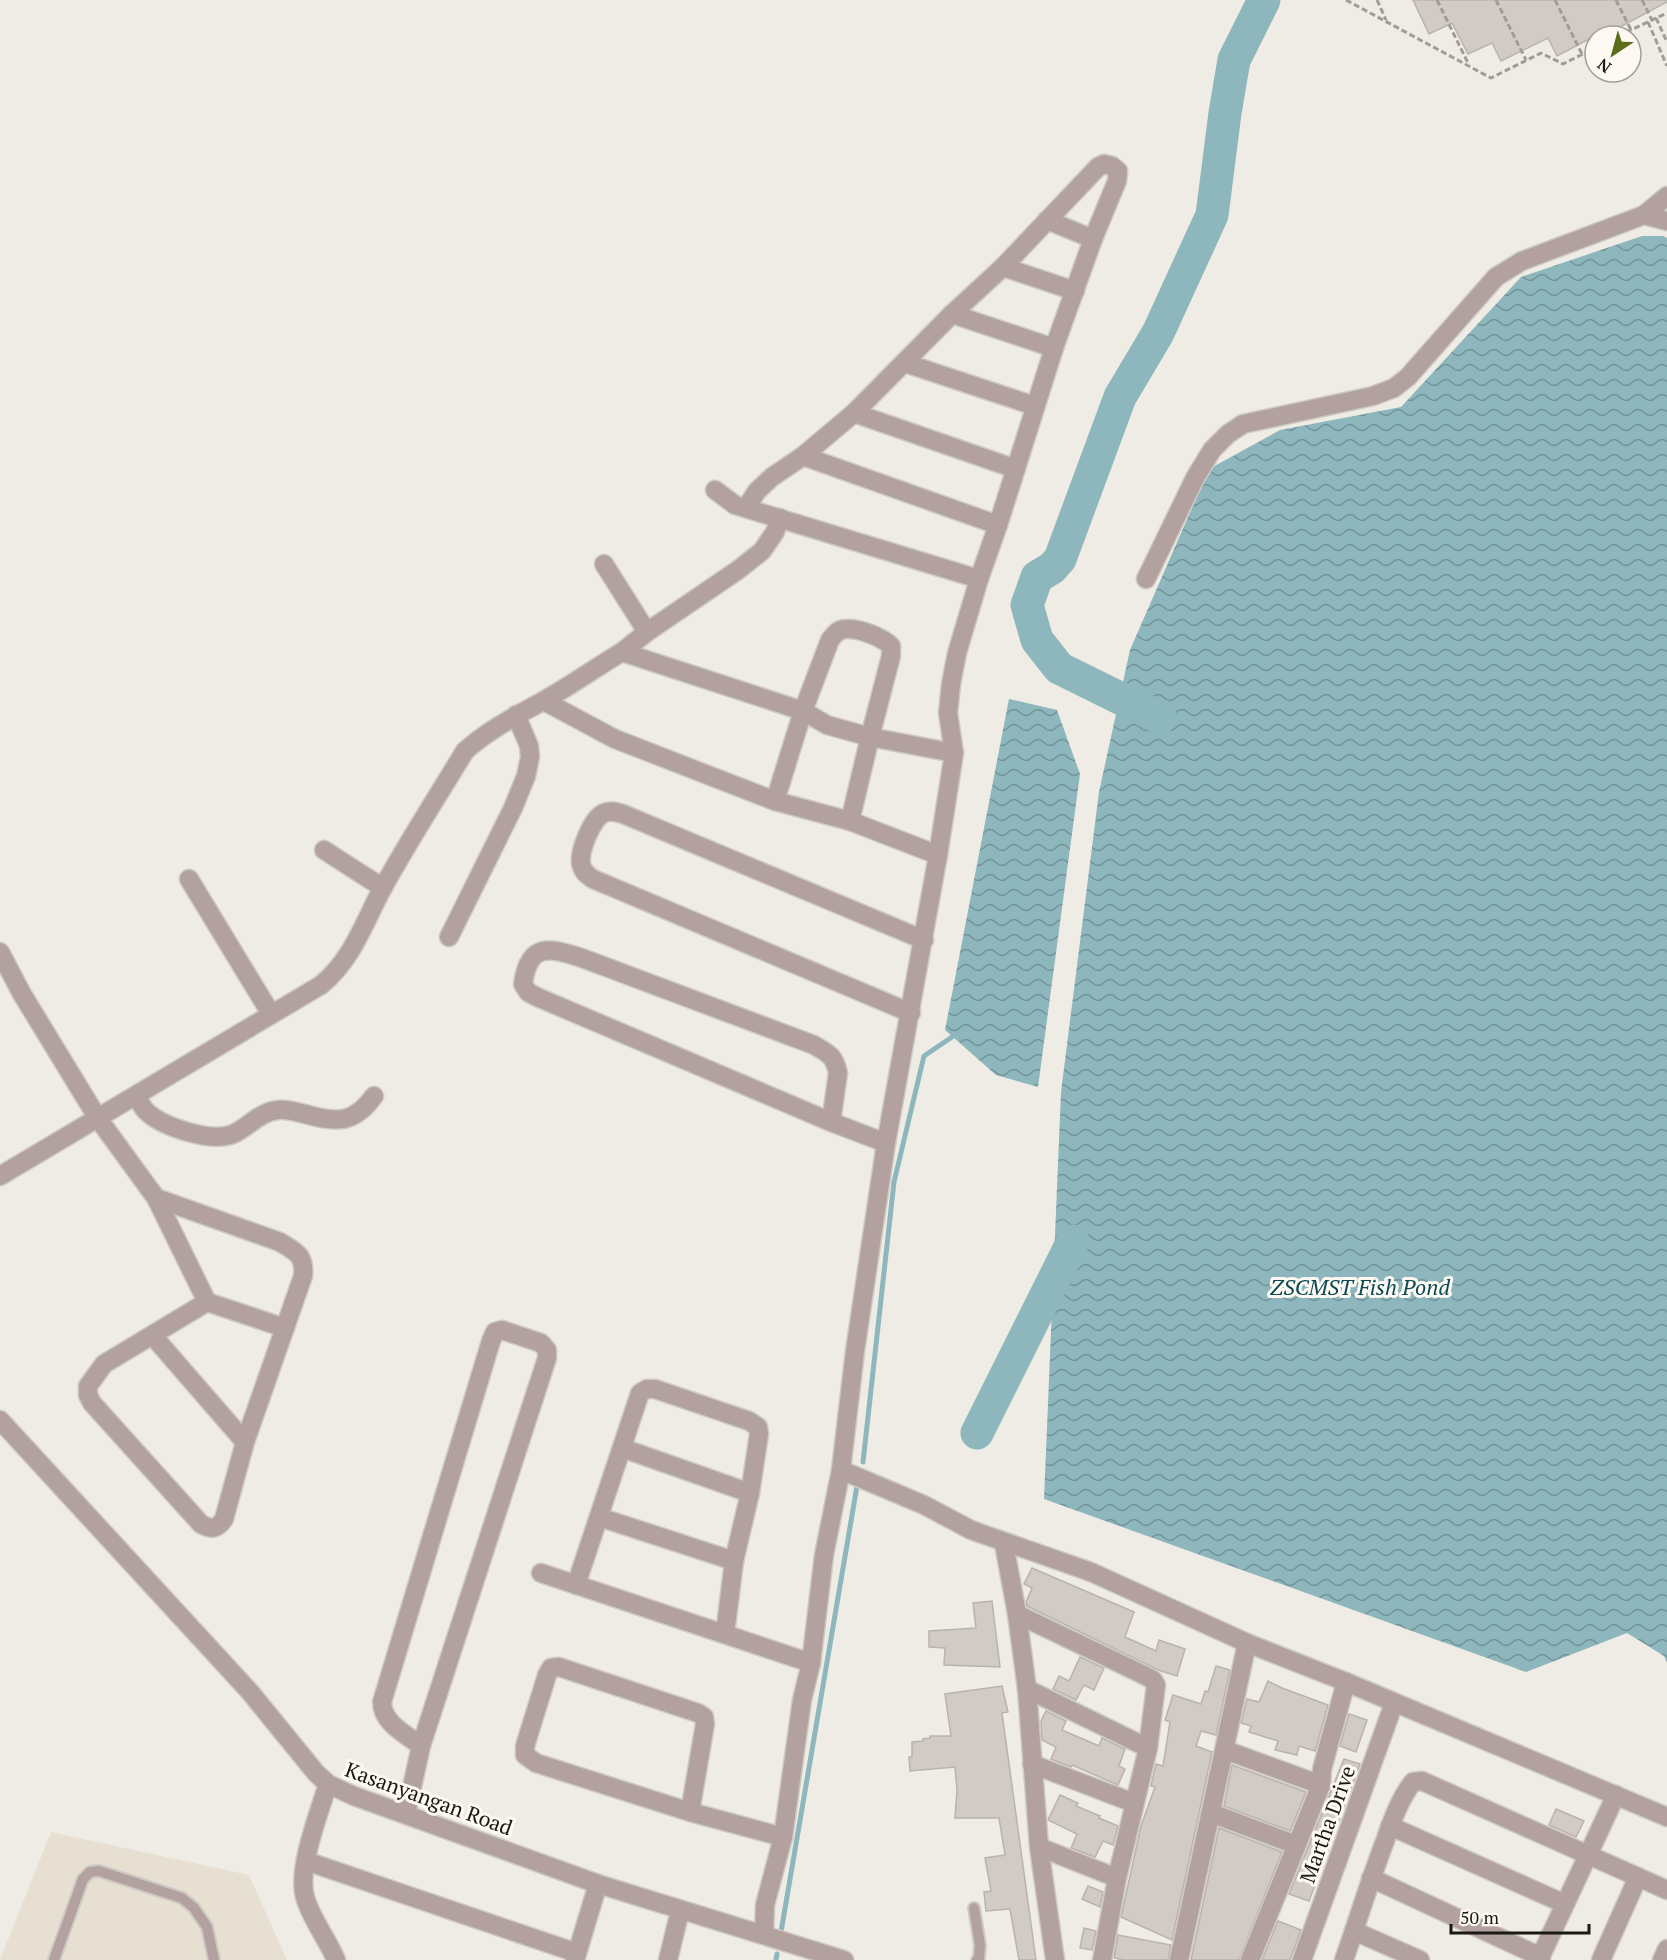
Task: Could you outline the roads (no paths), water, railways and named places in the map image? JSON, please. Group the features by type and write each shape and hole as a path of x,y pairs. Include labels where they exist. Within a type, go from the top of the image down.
{"street":[{"path":"746,508 757,491 772,477 803,456 854,413 952,314 1003,267 1098,167 1104,164 1118,171 1119,176 1093,239 1054,348 957,653 948,713 954,753 924,940 886,1143 855,1351 841,1470 824,1555 811,1663 802,1700 783,1837 765,1905 764,1934"},
{"path":"1146,579 1196,478 1212,450 1228,434 1243,424 1373,396 1394,388 1408,378 1496,277 1522,261 1644,215 1667,196"},
{"path":"1644,215 1667,221"},
{"path":"1047,220 1093,239"},
{"path":"1003,267 1075,291"},
{"path":"952,314 1054,348"},
{"path":"905,363 1035,406"},
{"path":"854,413 1016,470"},
{"path":"803,456 998,525"},
{"path":"715,490 727,500 746,508 979,579"},
{"path":"0,1176 321,985 335,973 350,954 383,888 465,751 477,740 516,715 544,701 622,652 647,632 738,570 762,550 775,532 780,518"},
{"path":"604,564 647,632"},
{"path":"775,801 803,711 830,640 837,632 846,629 869,633 885,640 891,646 891,656 850,821"},
{"path":"622,652 803,711 827,724 870,737 954,753"},
{"path":"544,701 615,739 775,801 850,821 938,855"},
{"path":"449,937 513,808 526,776 530,757 529,746 516,715"},
{"path":"911,1014 593,879 585,873 581,863 585,841 601,814 611,811 623,814 924,940"},
{"path":"324,850 383,888"},
{"path":"189,879 271,1014"},
{"path":"831,1122 837,1068 833,1056 814,1045 556,950 546,949 536,953 531,961 523,984 528,992 537,997 831,1122 886,1143"},
{"path":"0,952 22,994 97,1117 156,1198 207,1302 285,1328"},
{"path":"136,1096 147,1111 161,1122 200,1134 222,1137 234,1134 268,1112 281,1110 341,1120 355,1116 365,1109 374,1096"},
{"path":"156,1198 280,1242 298,1253 304,1264 303,1276 245,1442 224,1519 220,1526 209,1528 201,1524 92,1403 88,1395 88,1386 104,1364 207,1302"},
{"path":"406,1814 421,1746 547,1358 547,1350 541,1343 502,1330 495,1332 491,1341 382,1702 385,1718 421,1746"},
{"path":"153,1335 245,1442"},
{"path":"576,1585 640,1393 647,1389 656,1389 749,1421 758,1427 759,1434 750,1493 734,1561 725,1634"},
{"name":"Kasanyangan Road","path":"0,1420 250,1692 328,1784 354,1796 598,1884 844,1960"},
{"path":"622,1448 750,1493"},
{"path":"841,1470 924,1505 971,1530 1004,1544 1091,1572 1247,1643 1346,1682 1667,1817"},
{"path":"599,1517 734,1561"},
{"path":"1004,1544 1017,1614 1027,1689 1039,1847 1055,1960"},
{"path":"541,1573 811,1663"},
{"path":"1017,1614 1153,1680 1156,1685 1148,1748 1117,1878 1102,1960"},
{"path":"1179,1960 1247,1643"},
{"path":"690,1812 705,1724 704,1717 698,1713 559,1668 551,1668 525,1746 525,1755 536,1763 690,1812 783,1837"},
{"path":"1250,1960 1321,1785 1322,1769 1346,1682"},
{"path":"1027,1689 1148,1748"},
{"name":"Martha Drive","path":"1302,1960 1394,1703"},
{"path":"1225,1750 1321,1785"},
{"path":"1032,1764 1134,1803"},
{"path":"1344,1960 1390,1826 1408,1788 1413,1782 1422,1780 1667,1890"},
{"path":"328,1784 306,1861 303,1883 305,1898 340,1958"},
{"path":"1371,1878 1540,1958 1616,1795"},
{"path":"1211,1813 1296,1845"},
{"path":"1390,1826 1565,1904"},
{"path":"1039,1847 1117,1878"},
{"path":"306,1861 576,1957 598,1884"},
{"path":"1601,1960 1638,1877"},
{"path":"668,1960 680,1911"},
{"path":"1354,1931 1420,1960"},
{"path":"1662,1960 1667,1949"}],"lane":[{"path":"54,1960 83,1879 90,1872 99,1871 182,1898 194,1908 207,1927 214,1960"},
{"path":"974,1908 980,1945 977,1960"}],"water":[{"name":"ZSCMST Fish Pond","path":"1642,236 1667,238 1667,1663 1664,1656 1627,1633 1526,1672 1044,1499 1061,1092 1099,792 1130,650 1209,469 1280,430 1401,407 1521,277"},
{"path":"1009,699 1057,710 1080,774 1038,1087 996,1075 945,1030"}],"waterway":[{"path":"1160,718 1059,668 1037,640 1027,605 1037,577 1052,568 1060,559 1120,397 1158,333 1212,215 1234,60 1264,0"},
{"path":"863,1462 894,1182 924,1056 952,1037"},
{"path":"977,1433 1073,1241"},
{"path":"781,1932 857,1486"},
{"path":"776,1960 777,1954"}]}
